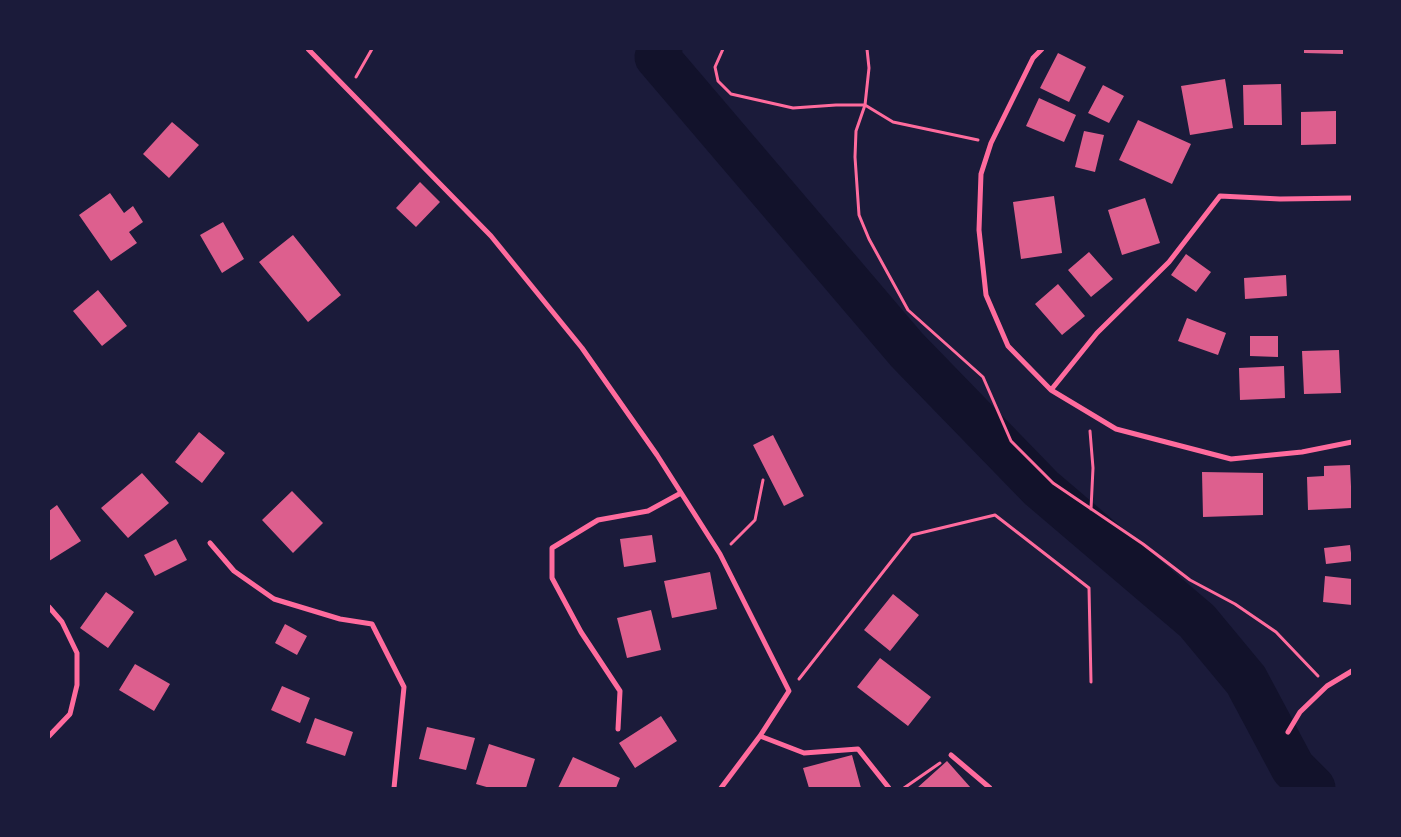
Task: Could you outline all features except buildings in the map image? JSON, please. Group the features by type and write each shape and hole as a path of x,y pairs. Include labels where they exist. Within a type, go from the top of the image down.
{"street":[{"path":"308,49 491,236 582,348 657,455 720,554 789,691 760,736 721,788"},
{"path":"1042,49 1034,58 991,143 981,174 979,230 986,295 1008,346 1051,390 1116,429 1231,459 1302,452 1352,442"},
{"path":"1051,390 1097,333 1169,262 1220,196 1280,199 1352,198"},
{"path":"618,729 620,691 580,632 552,578 552,548 598,520 648,511 681,493"},
{"path":"210,542 234,571 274,599 340,619 372,624 404,687 394,788"},
{"path":"49,607 62,622 77,653 76,685 70,714 49,736"},
{"path":"1288,732 1300,712 1327,686 1352,671"},
{"path":"760,736 804,753 858,749 890,788"},
{"path":"951,755 990,788"}],"path":[{"path":"348,90 372,49"},
{"path":"723,49 715,67 718,81 731,94 793,108 865,105 893,122 991,143"},
{"path":"867,49 869,68 865,105 856,131 855,157 859,215 869,239 908,310 983,376 1011,441 1052,483 1142,544 1190,580 1235,604 1276,632 1327,686"},
{"path":"1083,409 1090,430 1093,468 1091,509"},
{"path":"720,554 755,520 763,480"},
{"path":"789,691 912,535 995,515 1089,588 1090,682"},
{"path":"903,788 951,755"}],"waterway":[{"path":"660,49 657,57 907,350 1041,488 1197,621 1246,680 1293,768 1313,788"}]}
